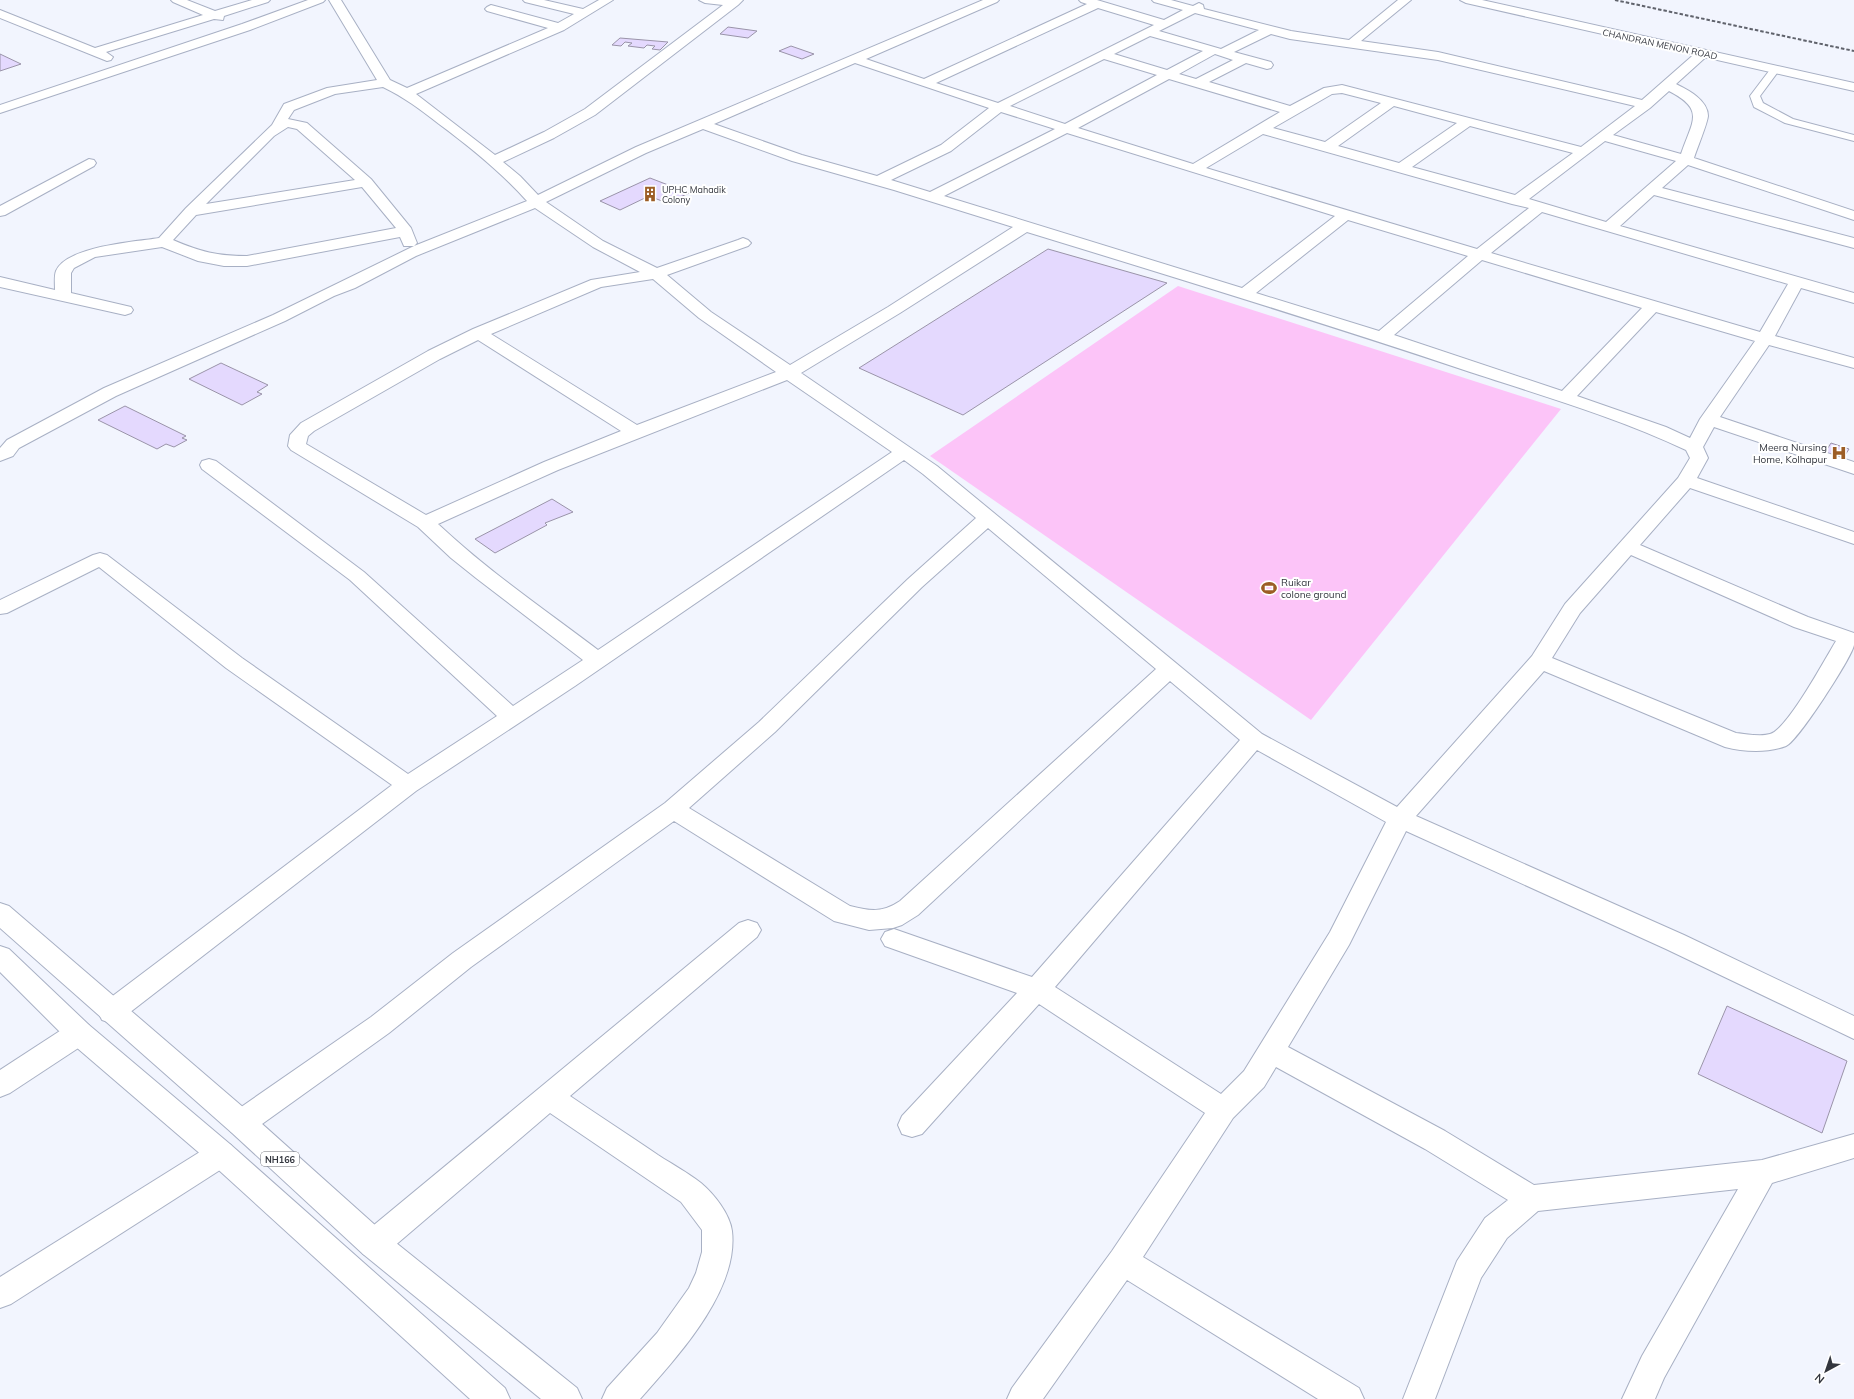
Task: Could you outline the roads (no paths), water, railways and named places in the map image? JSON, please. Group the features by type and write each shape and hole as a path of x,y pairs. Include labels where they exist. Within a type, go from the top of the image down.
{"main road":[{"path":"176,0 246,27"},
{"path":"94,52 264,0"},
{"path":"0,109 246,27 319,0"},
{"path":"335,0 384,83"},
{"path":"529,0 585,14"},
{"path":"408,93 560,27 607,0"},
{"path":"705,0 735,1"},
{"path":"4,445 110,392 279,318 328,293 349,285 411,253 536,202 641,150 993,0"},
{"path":"1084,0 1165,24"},
{"path":"1158,0 1269,30 1313,39 1438,56 1645,104"},
{"path":"1352,44 1405,0"},
{"name":"CHANDRAN MENON ROAD","path":"1466,0 1854,87"},
{"path":"494,161 549,135 590,112 735,1"},
{"path":"879,181 946,148 999,107 1209,2"},
{"path":"925,83 1097,4"},
{"path":"491,10 560,27"},
{"path":"0,14 128,66"},
{"path":"932,197 1068,128 1169,74 1218,51 1269,30"},
{"path":"1148,32 1267,65"},
{"path":"1517,201 1582,151 1605,136 1668,85 1703,53"},
{"path":"1103,55 1291,111"},
{"path":"1198,83 1244,58"},
{"path":"854,59 1195,169 1765,339 1854,364"},
{"path":"164,242 191,211 278,125 289,106 332,91 384,83 408,93 494,161 515,179 536,202 598,244 656,274 705,315 930,470 1254,739 1400,819 1675,942 1854,1028"},
{"path":"1609,227 1686,160 1701,116 1698,106 1687,95 1668,85"},
{"path":"1195,169 1291,111 1335,89 1353,90 1582,151"},
{"path":"1327,148 1393,101"},
{"path":"1401,168 1469,121"},
{"path":"278,125 292,123 302,126 366,182 406,231 411,253"},
{"path":"703,124 797,158 932,197 1024,227 1382,337 1566,398 1660,431 1694,447 1699,458 1686,480 1629,547 1572,609 1540,661 1400,819 1340,938 1254,1079 1223,1110 1123,1261 1023,1399"},
{"path":"1262,129 1540,207 1854,298"},
{"path":"1605,136 1686,160 1854,216"},
{"path":"0,212 89,163"},
{"path":"191,211 366,182"},
{"path":"1652,190 1854,243"},
{"path":"1382,337 1480,254 1540,207"},
{"path":"1244,294 1346,214"},
{"path":"425,523 552,466 635,432 789,373 894,310 1024,227"},
{"path":"63,297 63,272 69,265 80,258 107,250 164,242 198,256 224,261 247,261 406,231"},
{"path":"598,660 483,574 458,554 425,523 297,446 296,439 302,431 434,354 479,333 597,283 656,274 743,244"},
{"path":"0,282 125,310"},
{"path":"1694,447 1709,419 1765,339 1797,282"},
{"path":"1566,398 1653,305"},
{"path":"479,333 635,432"},
{"path":"1709,419 1854,468"},
{"path":"111,1012 408,785 598,660 904,452"},
{"path":"209,465 357,576 511,717"},
{"path":"1686,480 1854,538"},
{"path":"241,1123 380,1025 462,960 673,809 767,727 915,583 988,517"},
{"path":"1540,661 1734,741 1760,744 1781,740 1788,732 1851,639 1801,622 1629,547"},
{"path":"0,608 100,559 234,663 408,785"},
{"path":"673,809 843,914 869,920 893,918 909,908 1170,670"},
{"path":"912,1125 1037,989 1254,739"},
{"name":"NH166","path":"0,913 111,1012 241,1123 374,1244 566,1399"},
{"path":"374,1244 748,930"},
{"path":"894,939 1037,989 1223,1110"},
{"path":"0,956 79,1033 221,1154 494,1399"},
{"path":"0,1085 79,1033"},
{"path":"1271,1051 1435,1140 1531,1198"},
{"path":"549,1097 690,1193 706,1211 717,1229 717,1260 700,1299 668,1344 618,1399"},
{"path":"1419,1399 1468,1271 1496,1228 1531,1198 1762,1173 1854,1146"},
{"path":"0,1294 221,1154"},
{"path":"1638,1399 1653,1367 1762,1173"},
{"path":"1123,1261 1348,1399"}],"lane":[{"path":"1775,69 1755,96 1758,106 1789,121 1854,138"}],"railway":[{"path":"1615,0 1854,51"}],"place":[{"name":"UPHC Mahadik Colony","path":"650,194"},
{"name":"Meera Nursing Home, Kolhapur","path":"1839,453"},
{"name":"Ruikar colone ground","path":"1269,588"}]}
